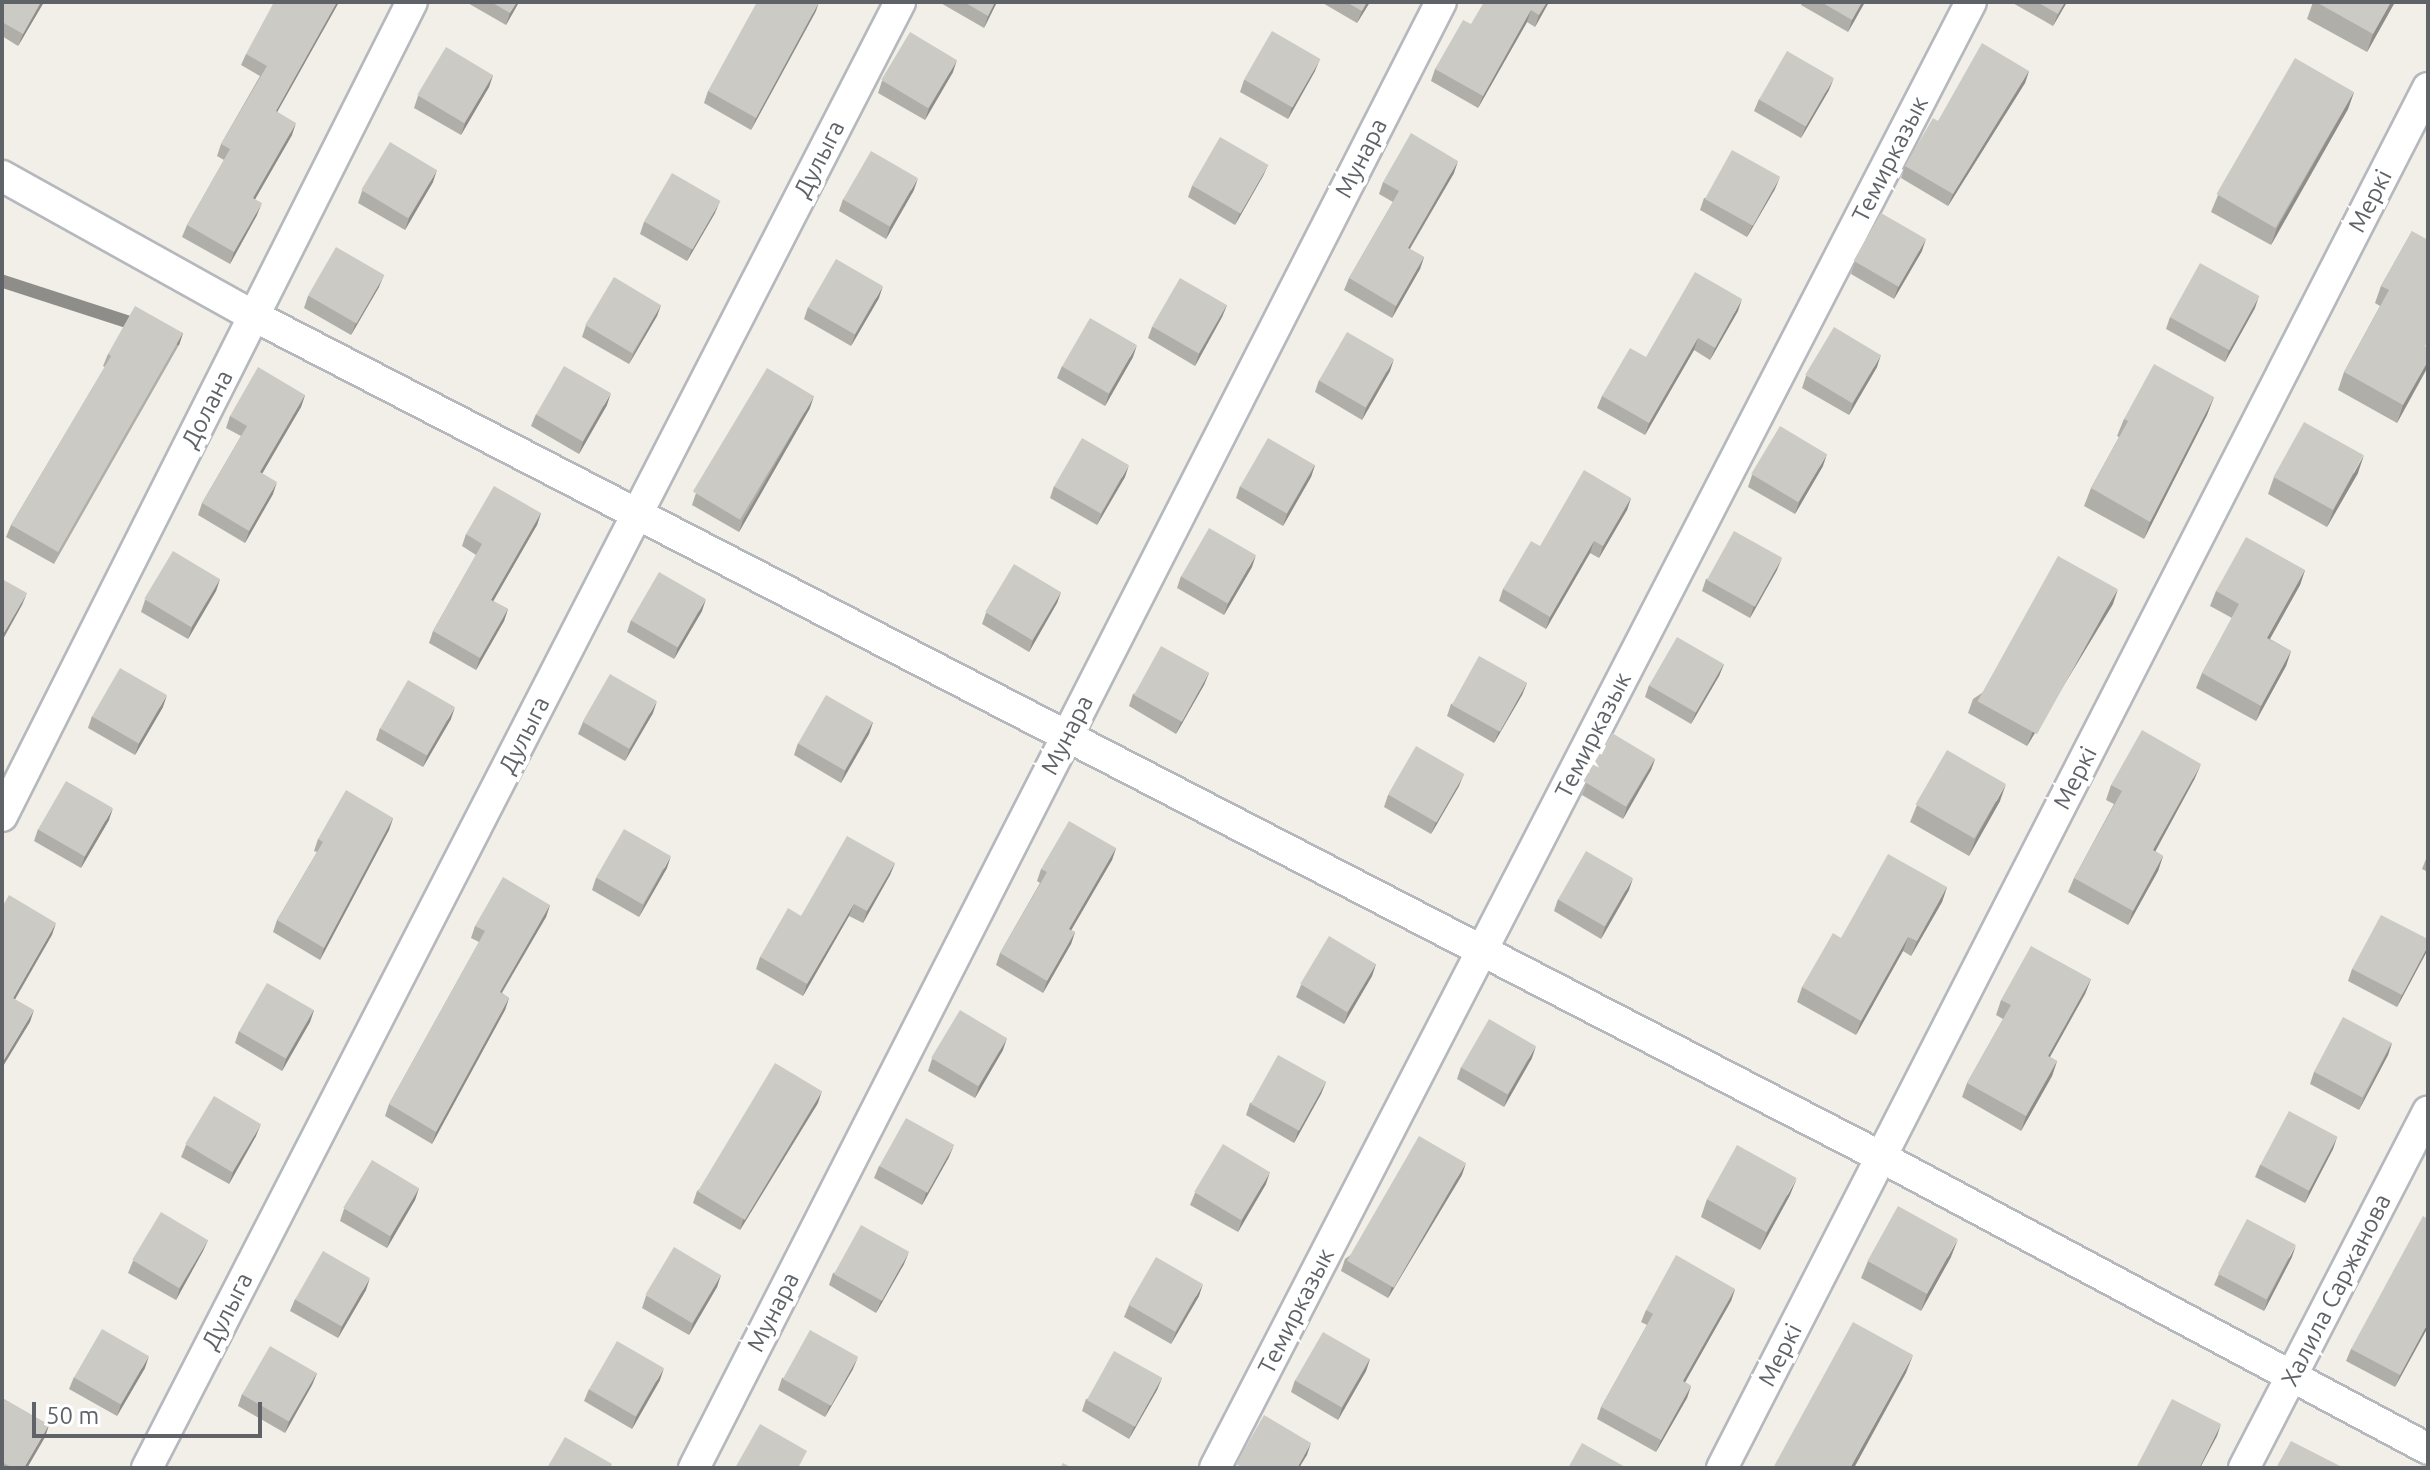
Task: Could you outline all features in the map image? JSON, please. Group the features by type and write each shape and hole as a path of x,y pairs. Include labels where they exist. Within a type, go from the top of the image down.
{"street":[{"name":"Долана","path":"2,816 412,2"},
{"name":"Дулыга","path":"147,1468 900,2"},
{"name":"Мунара","path":"694,1468 1441,2"},
{"name":"Темирказык","path":"1215,1468 1971,2"},
{"name":"Меркі","path":"1722,1468 2428,88"},
{"path":"2,176 254,316 1881,1157 2428,1449"},
{"name":"Халила Саржанова","path":"2244,1468 2428,1112"}],"building":[{"path":"2,2 41,2 23,34 2,22"},
{"path":"274,2 337,2 276,111 296,123 253,198 262,203 234,252 187,225 230,149 221,144 267,66 246,54"},
{"path":"491,2 517,2 510,13"},
{"path":"757,2 819,2 756,118 708,91"},
{"path":"964,2 995,2 988,16"},
{"path":"1346,2 1367,2 1362,11"},
{"path":"1484,2 1547,2 1539,15 1531,10 1483,96 1435,69 1463,20 1471,24"},
{"path":"1821,2 1862,2 1852,20"},
{"path":"2037,2 2065,2 2058,14"},
{"path":"2316,2 2391,2 2373,34"},
{"path":"1272,31 1320,59 1292,107 1244,79"},
{"path":"910,32 957,60 928,108 881,80"},
{"path":"1982,43 2029,71 1953,194 1905,166 1933,118 1938,121"},
{"path":"446,47 493,75 464,123 417,95"},
{"path":"1787,51 1834,78 1806,126 1759,99"},
{"path":"2295,58 2354,92 2275,228 2216,194"},
{"path":"1411,133 1458,161 1408,248 1424,257 1396,306 1349,278 1399,191 1383,182"},
{"path":"1220,137 1268,165 1240,213 1192,185"},
{"path":"390,142 437,170 408,218 361,190"},
{"path":"1732,150 1780,177 1753,226 1705,199"},
{"path":"871,151 918,178 890,226 843,199"},
{"path":"672,173 720,201 692,249 644,221"},
{"path":"1881,213 1926,239 1899,287 1854,261"},
{"path":"2412,231 2428,240 2428,341 2425,346 2428,348 2428,361 2403,405 2344,372 2389,290 2381,286"},
{"path":"336,247 384,275 356,323 308,295"},
{"path":"836,259 883,286 855,334 808,307"},
{"path":"2200,263 2259,296 2229,350 2170,317"},
{"path":"1695,272 1742,299 1715,348 1698,338 1649,423 1602,396 1630,348 1646,357"},
{"path":"614,277 661,305 632,353 585,325"},
{"path":"1180,278 1227,305 1199,353 1152,326"},
{"path":"135,306 183,333 58,552 11,525 111,356 108,354"},
{"path":"1090,318 1137,345 1109,393 1062,366"},
{"path":"1834,327 1881,355 1852,403 1805,375"},
{"path":"1347,332 1394,359 1366,407 1319,380"},
{"path":"2154,364 2214,397 2150,522 2091,488 2128,421 2124,419"},
{"path":"564,366 611,393 583,441 536,414"},
{"path":"258,367 305,395 260,472 277,482 249,531 202,503 247,426 230,416"},
{"path":"767,368 814,396 740,520 693,491"},
{"path":"2304,422 2363,455 2333,510 2273,477"},
{"path":"1780,426 1827,454 1798,502 1751,474"},
{"path":"1082,438 1129,465 1101,513 1054,486"},
{"path":"1268,438 1315,465 1287,513 1240,486"},
{"path":"1584,470 1631,498 1603,546 1594,541 1550,617 1503,589 1531,541 1540,546"},
{"path":"494,486 541,513 491,600 508,609 480,658 433,631 482,544 466,534"},
{"path":"1209,528 1256,555 1228,603 1181,576"},
{"path":"1734,531 1782,558 1755,607 1707,580"},
{"path":"2246,537 2305,570 2267,638 2291,651 2261,706 2202,673 2239,604 2216,591"},
{"path":"173,551 220,579 191,627 144,599"},
{"path":"2058,556 2117,589 2037,734 1978,701"},
{"path":"1014,564 1061,592 1032,640 985,612"},
{"path":"659,572 706,599 678,647 631,620"},
{"path":"2,579 27,593 2,636"},
{"path":"1677,637 1724,664 1696,712 1649,685"},
{"path":"1161,646 1209,673 1182,722 1134,695"},
{"path":"1479,656 1527,683 1500,732 1452,705"},
{"path":"120,668 167,695 139,743 92,716"},
{"path":"610,674 657,701 629,749 582,722"},
{"path":"408,680 455,707 427,755 380,728"},
{"path":"826,695 873,722 845,770 798,743"},
{"path":"2142,730 2201,764 2153,850 2163,856 2133,911 2074,878 2122,791 2111,785"},
{"path":"1612,733 1655,759 1626,807 1583,781"},
{"path":"1416,746 1464,774 1436,822 1388,794"},
{"path":"1947,750 2006,784 1974,839 1916,805"},
{"path":"66,781 113,808 85,856 38,829"},
{"path":"346,790 393,818 324,948 277,920 323,842 318,839"},
{"path":"1069,821 1116,848 1069,929 1075,932 1047,981 1000,953 1047,872 1041,869"},
{"path":"624,829 671,856 643,904 596,877"},
{"path":"847,836 895,863 867,911 854,904 807,984 760,957 788,908 801,916"},
{"path":"1586,851 1633,878 1605,926 1558,899"},
{"path":"1888,854 1947,887 1917,941 1908,937 1861,1021 1802,987 1833,933 1841,938"},
{"path":"503,877 550,905 500,992 509,998 436,1132 389,1104 485,931 475,926"},
{"path":"9,895 56,923 13,998 34,1010 2,1063 2,907"},
{"path":"2381,915 2428,939 2428,946 2402,995 2352,969"},
{"path":"1329,936 1376,964 1347,1012 1300,984"},
{"path":"2031,946 2091,979 2048,1056 2057,1061 2026,1116 1967,1083 2011,1005 2001,1000"},
{"path":"267,983 314,1010 286,1058 239,1031"},
{"path":"960,1010 1007,1038 978,1086 931,1058"},
{"path":"2343,1017 2392,1043 2362,1098 2314,1072"},
{"path":"1489,1019 1536,1046 1508,1094 1461,1067"},
{"path":"1278,1055 1326,1082 1299,1131 1251,1104"},
{"path":"775,1063 822,1091 745,1220 698,1192"},
{"path":"214,1096 261,1124 232,1172 185,1144"},
{"path":"2289,1111 2338,1137 2309,1191 2260,1165"},
{"path":"906,1118 954,1145 927,1193 879,1166"},
{"path":"1419,1136 1466,1163 1394,1288 1347,1261"},
{"path":"1223,1144 1270,1172 1241,1220 1194,1192"},
{"path":"1737,1145 1796,1178 1766,1232 1707,1199"},
{"path":"372,1160 419,1188 390,1236 343,1208"},
{"path":"1898,1206 1957,1239 1927,1294 1867,1261"},
{"path":"161,1212 208,1240 179,1288 132,1260"},
{"path":"2423,1216 2428,1219 2428,1323 2400,1375 2351,1349"},
{"path":"2247,1219 2296,1245 2266,1300 2218,1274"},
{"path":"861,1225 909,1252 882,1301 834,1274"},
{"path":"674,1247 721,1275 692,1323 645,1295"},
{"path":"323,1251 370,1278 342,1326 295,1299"},
{"path":"1676,1255 1735,1289 1683,1381 1691,1386 1661,1440 1601,1407 1653,1314 1646,1310"},
{"path":"1156,1257 1203,1284 1175,1332 1128,1305"},
{"path":"1853,1322 1913,1355 1850,1468 1773,1468"},
{"path":"102,1329 149,1356 121,1404 74,1377"},
{"path":"810,1330 858,1357 831,1406 783,1379"},
{"path":"1323,1332 1370,1359 1342,1407 1295,1380"},
{"path":"617,1341 664,1368 636,1416 589,1389"},
{"path":"270,1346 317,1373 289,1421 242,1394"},
{"path":"1114,1351 1162,1378 1135,1427 1087,1400"},
{"path":"2,1398 49,1425 24,1468 13,1468 2,1462"},
{"path":"2172,1399 2221,1424 2199,1468 2136,1468"},
{"path":"1264,1415 1311,1443 1297,1468 1243,1468 1236,1464"},
{"path":"760,1424 807,1451 798,1468 735,1468"},
{"path":"565,1437 612,1464 610,1468 547,1468"},
{"path":"2291,1441 2340,1466 2339,1468 2276,1468"},
{"path":"1582,1443 1627,1468 1568,1468"}]}
